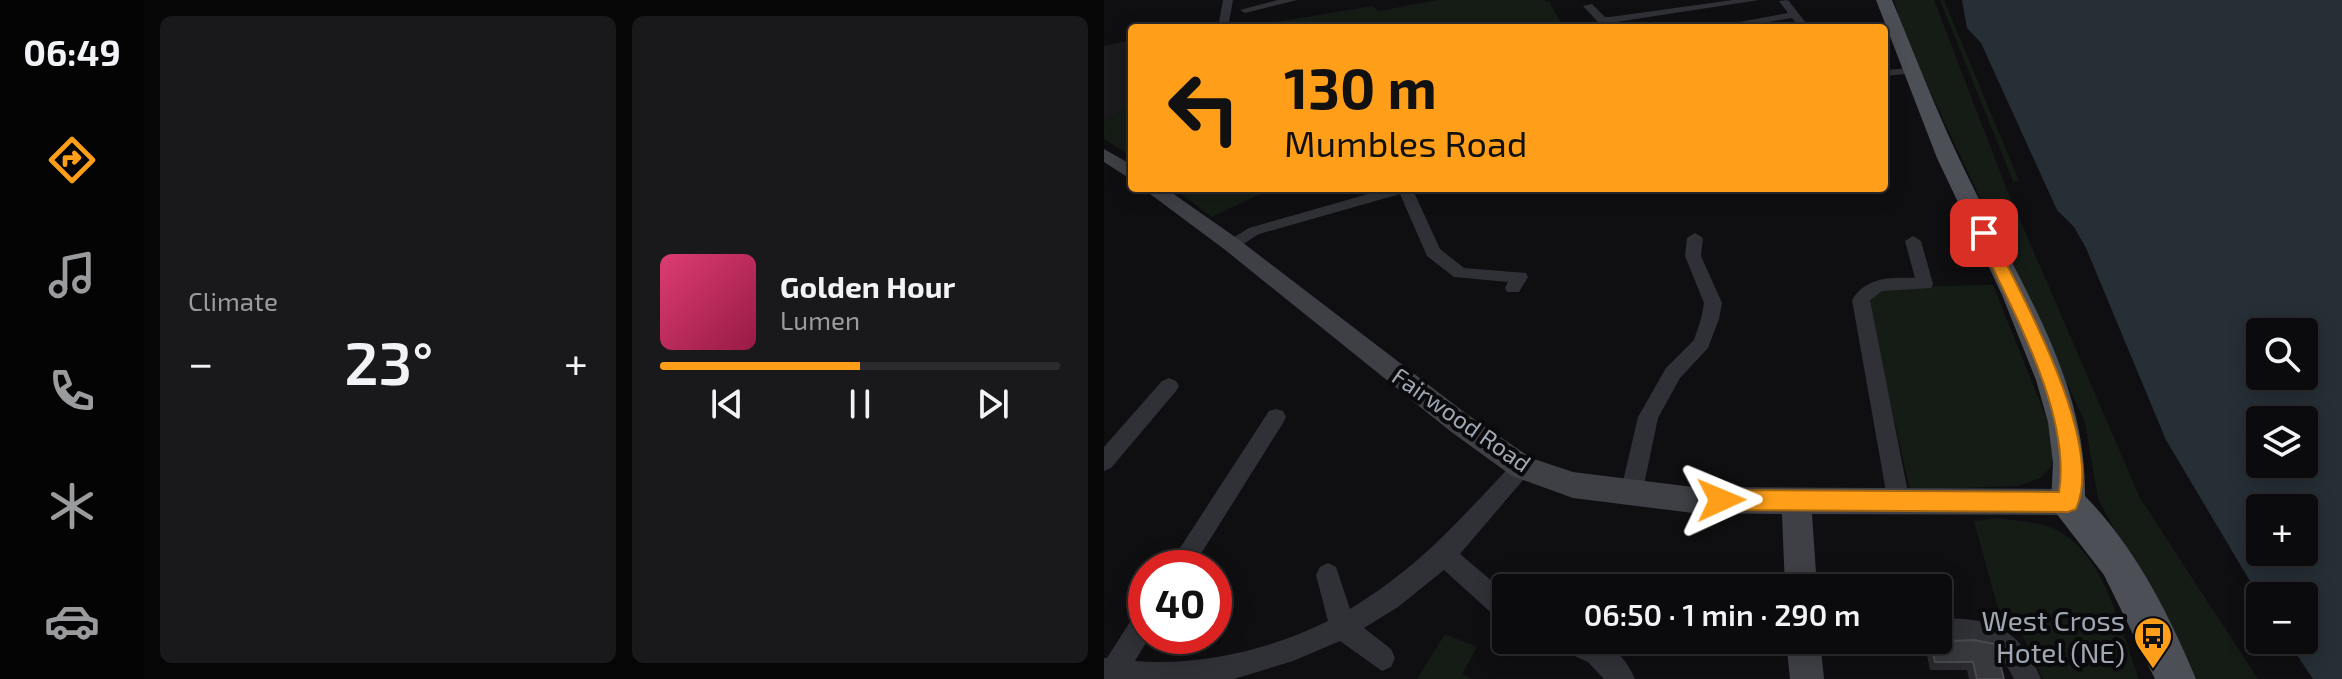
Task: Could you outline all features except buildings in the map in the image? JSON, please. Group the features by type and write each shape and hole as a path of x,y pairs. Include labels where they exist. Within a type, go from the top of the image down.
{"main road":[{"path":"1884,0 1957,177 2049,372 2064,420 2072,479 2068,502 2095,527 2124,570 2176,679"}],"street":[{"path":"1224,22 1228,0"},
{"path":"1245,10 1257,11 1292,0"},
{"path":"1588,6 1602,20 1610,20 1754,0"},
{"path":"1784,1 1802,24"},
{"path":"1741,24 1794,15"},
{"path":"1709,17 1714,24"},
{"path":"1888,73 1913,71"},
{"path":"1104,154 1128,171"},
{"name":"Fairwood Road","path":"1158,192 1231,244 1459,423 1522,467 1573,485 1693,500 2068,502"},
{"path":"1231,244 1254,231 1390,192"},
{"path":"1406,192 1433,252 1460,273 1520,277 1513,288"},
{"path":"1631,494 1648,417 1673,373 1702,343 1710,319 1713,303 1693,256 1695,238"},
{"path":"1899,503 1861,300 1865,291 1873,286 1930,284 1913,241"},
{"path":"1104,462 1169,386"},
{"path":"1191,550 1276,417"},
{"path":"1109,672 1230,673 1342,627 1392,596 1444,555 1522,467"},
{"path":"1796,499 1800,574"},
{"path":"1444,555 1492,597"},
{"path":"1328,575 1342,627 1382,658"},
{"path":"1952,631 1985,633 2003,642 2015,652 2028,679"},
{"path":"1109,672 1128,645"},
{"path":"1598,654 1622,679"},
{"path":"1804,654 1807,679"}],"shaded area":[{"path":"1438,0 1544,0 1549,2 1562,24 1265,24 1372,6 1379,11"},
{"path":"1894,0 1934,0 2005,185 2140,498 2258,679 2187,679 2139,573 2098,499 2085,422 1907,42"},
{"path":"1940,0 1944,0 2019,181 2013,181"},
{"path":"1962,0 2342,0 2342,679 2313,679 2296,654 2318,654 2318,582 2250,582 2166,440 2086,248 2074,227 2057,210 1981,43 1967,28"},
{"path":"1128,41 1128,107 1104,121 1104,46"},
{"path":"1128,107 1128,154 1104,139 1104,121"},
{"path":"1178,192 1265,192 1212,217"},
{"path":"1993,285 2054,437 2052,466 2040,478 2018,486 1910,490 1867,301 1880,287"},
{"path":"1998,518 2047,526 2067,536 2083,551 2107,591 2139,679 2043,679 2021,632 2001,619 1974,521"},
{"path":"1445,634 1477,647 1462,674 1473,679 1417,679"}],"place":[{"name":"West Cross Hotel (NE)","path":"2153,670"}],"route":[{"path":"1721,500 2068,502 2072,479 2064,420 2049,372 1984,233"}]}
